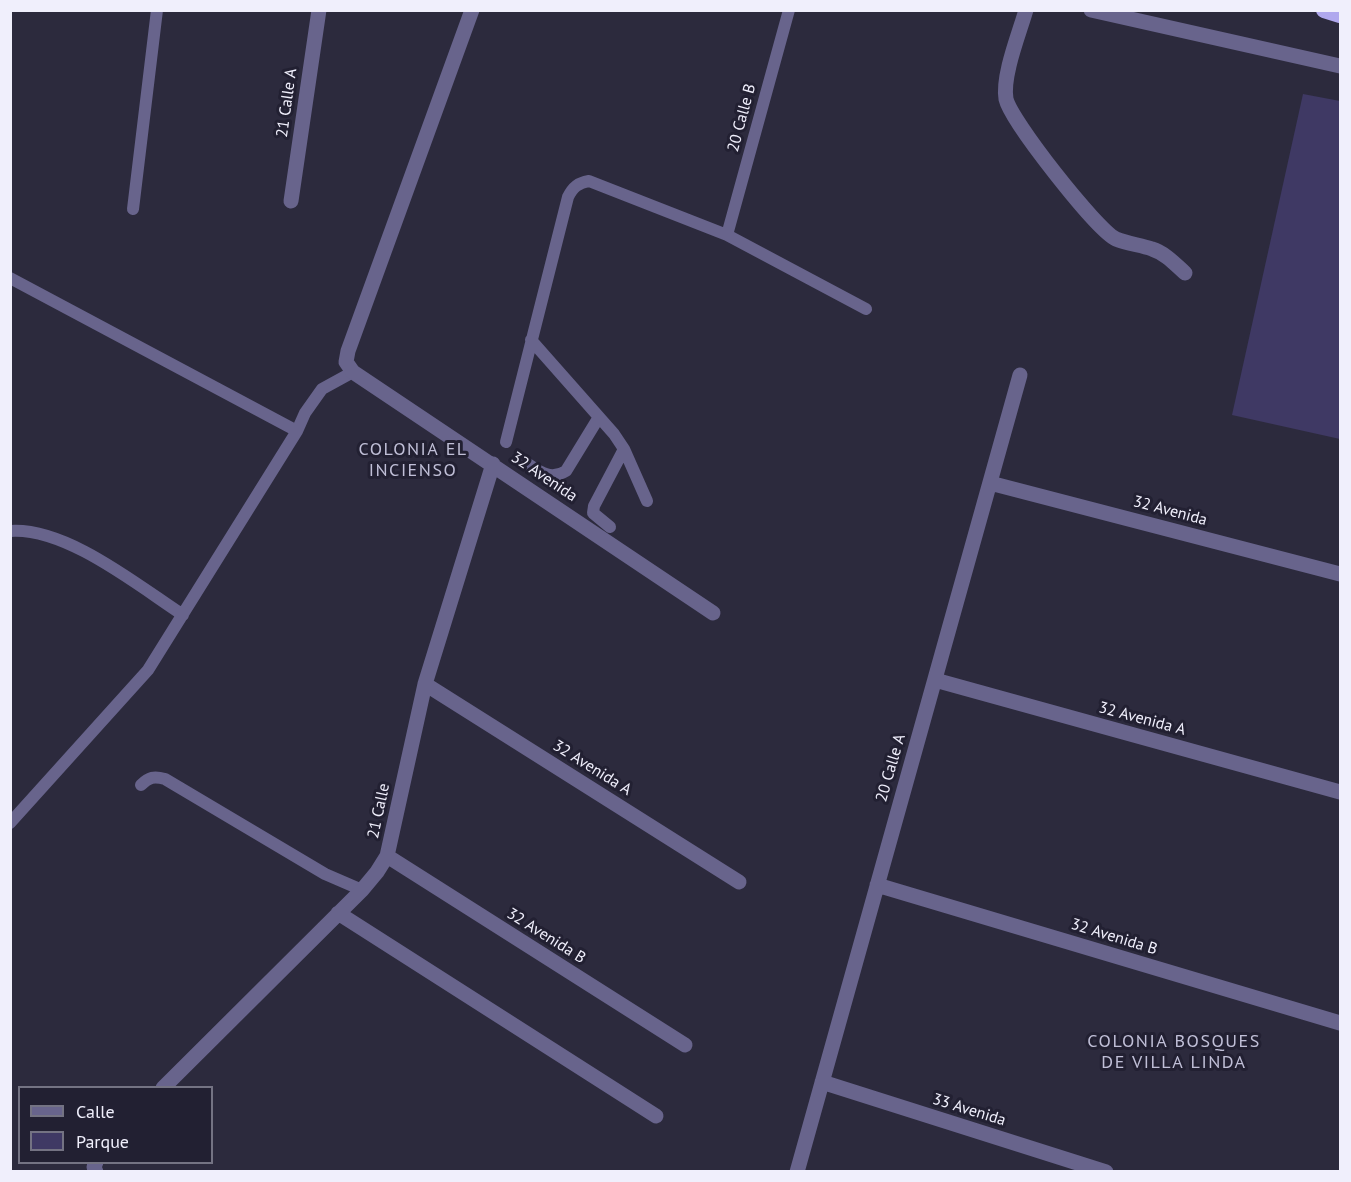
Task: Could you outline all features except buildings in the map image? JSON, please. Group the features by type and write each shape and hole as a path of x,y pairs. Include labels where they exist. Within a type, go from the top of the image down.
{"highway":[{"path":"1323,10 1341,15"}],"street":[{"name":"21 Calle A","path":"291,201 319,10"},
{"path":"353,372 346,362 348,351 472,10"},
{"path":"1026,10 1005,82 1006,101 1016,121 1088,214 1115,238 1163,254 1185,273"},
{"path":"1091,10 1341,66"},
{"name":"32 Avenida","path":"353,372 712,613"},
{"name":"20 Calle A","path":"797,1172 1020,375"},
{"name":"21 Calle","path":"165,1086 362,890 387,856 425,684 493,464"},
{"name":"32 Avenida","path":"990,483 1341,574"},
{"name":"32 Avenida A","path":"934,680 1341,792"},
{"name":"32 Avenida A","path":"425,684 738,882"},
{"name":"32 Avenida B","path":"387,856 685,1046"},
{"name":"32 Avenida B","path":"877,885 1341,1023"},
{"path":"338,913 656,1116"},
{"name":"33 Avenida","path":"822,1082 1106,1172"}],"lane":[{"path":"133,209 157,10"},
{"name":"20 Calle B","path":"727,235 789,10"},
{"path":"506,442 568,197 573,188 581,182 589,181 727,235 866,309"},
{"path":"10,278 297,431"},
{"path":"531,340 614,434 624,449 647,501"},
{"path":"10,823 148,670 297,431 305,412 322,388 353,372"},
{"path":"520,459 551,477 558,476 566,471 599,417"},
{"path":"610,527 593,513 594,506 624,449"},
{"path":"10,531 21,530 47,535 66,542 183,615"},
{"path":"141,785 148,778 156,776 165,779 325,874 362,890"}],"green space":[{"path":"1303,94 1340,101 1340,439 1232,415"}],"district":[{"name":"COLONIA EL INCIENSO","path":"413,460"},
{"name":"COLONIA BOSQUES DE VILLA LINDA","path":"1174,1052"}]}
